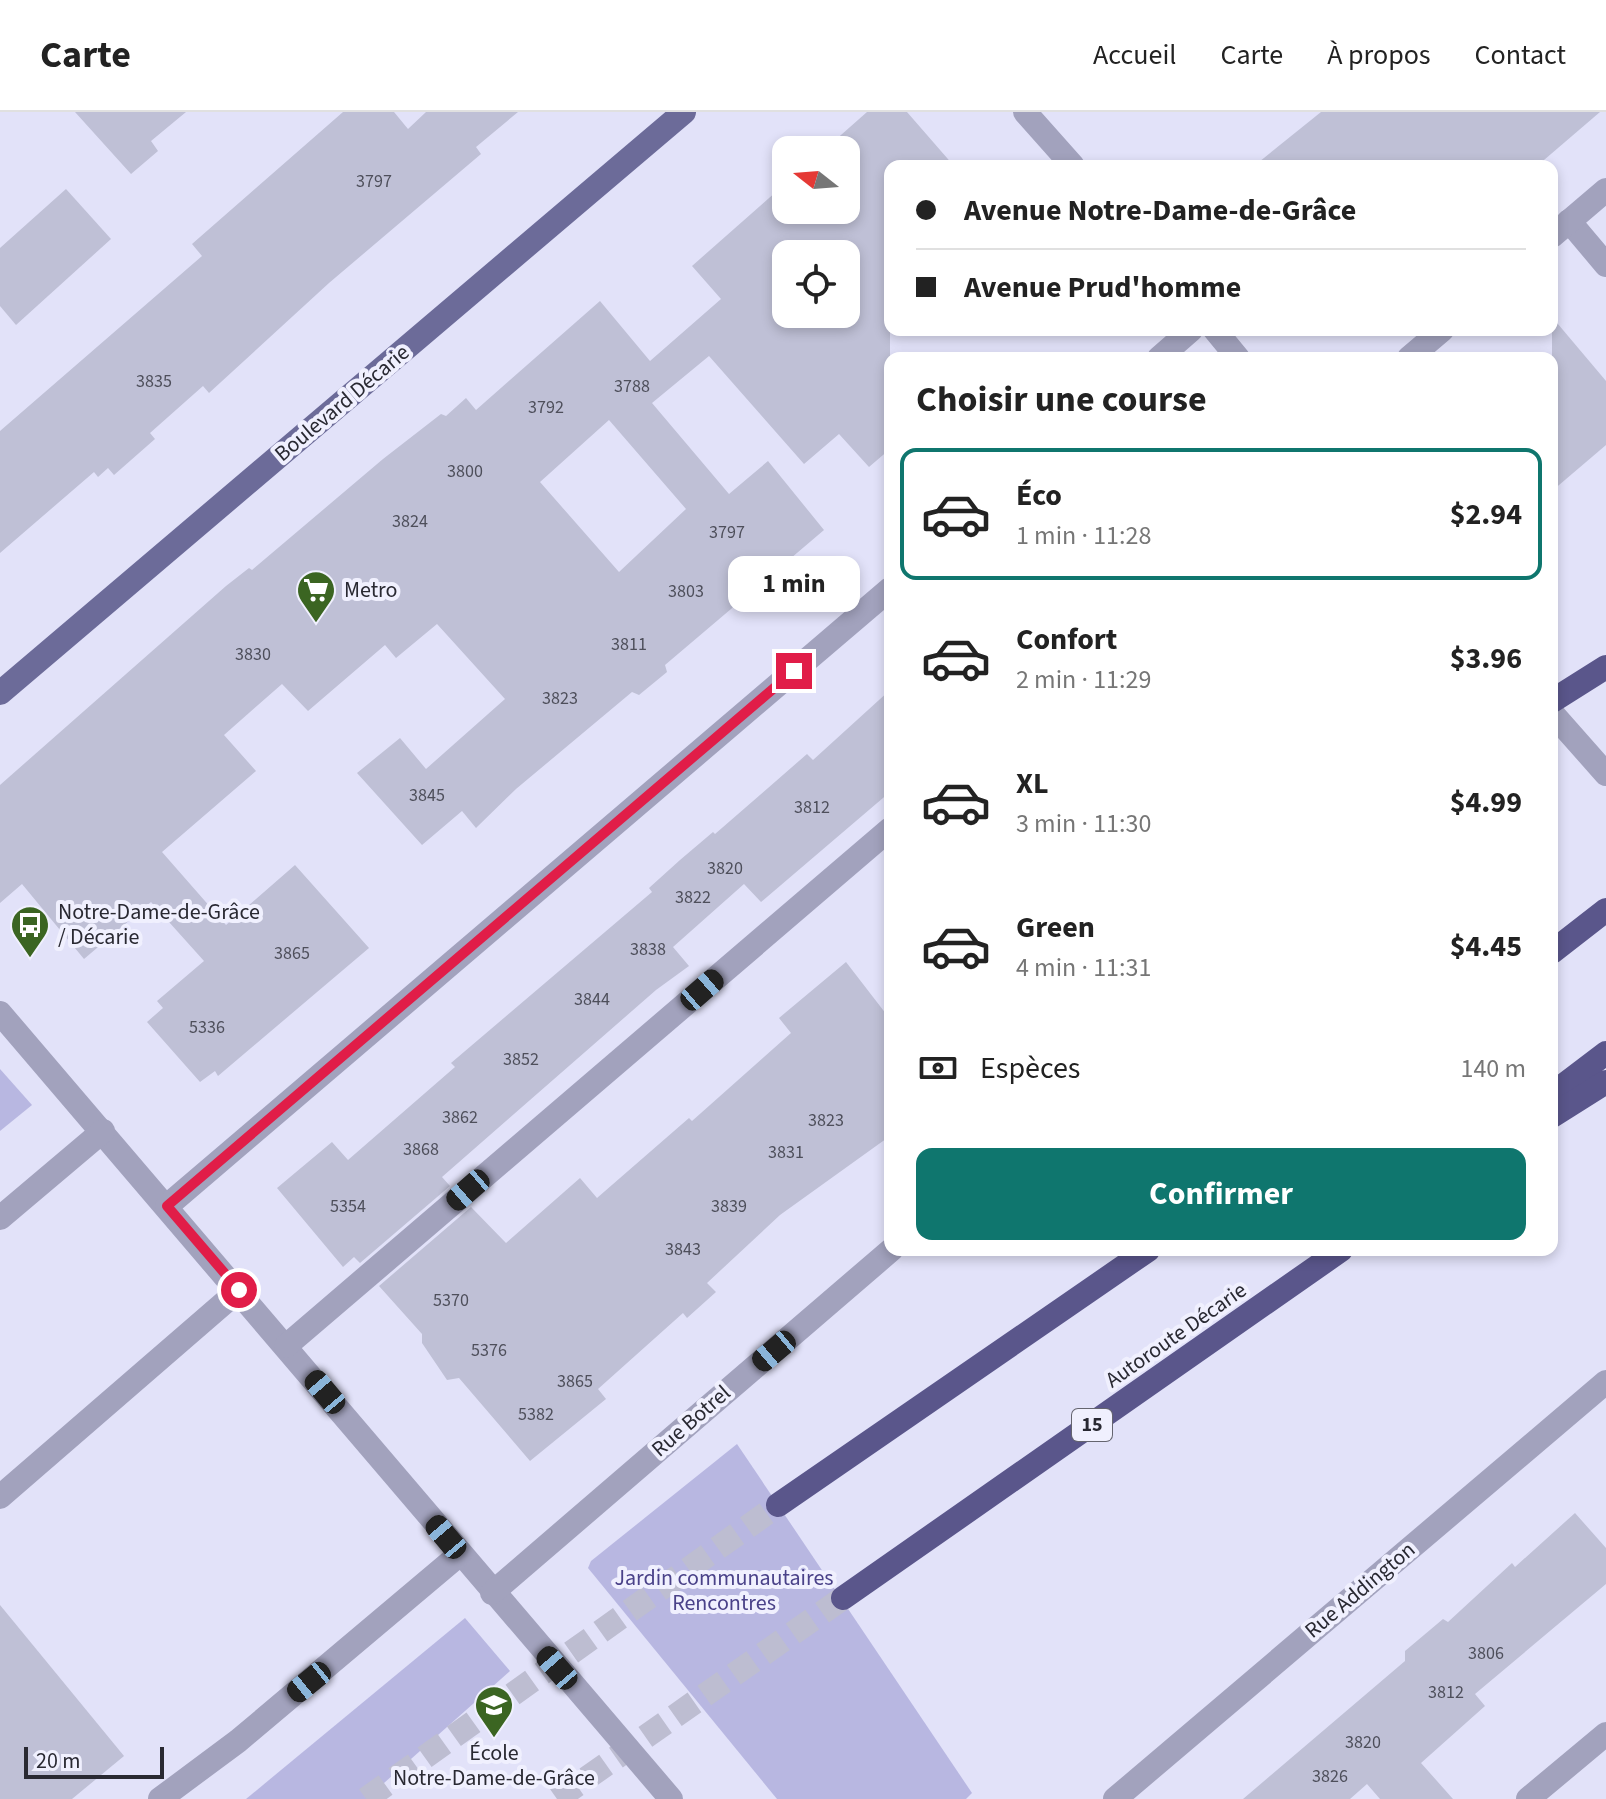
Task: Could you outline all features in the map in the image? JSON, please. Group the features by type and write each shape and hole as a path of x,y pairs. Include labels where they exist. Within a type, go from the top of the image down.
{"highway":[{"path":"1558,697 1606,667"},
{"path":"1558,947 1606,910"},
{"path":"1558,1089 1606,1053"},
{"path":"1558,1112 1606,1082"},
{"path":"778,1505 1139,1256"},
{"name":"Autoroute Décarie","path":"843,1598 1332,1256"}],"main road":[{"name":"Boulevard Décarie","path":"0,693 684,112"}],"street":[{"path":"1025,112 1068,160"},
{"path":"1606,190 1561,229 1606,265"},
{"path":"1166,352 1184,336"},
{"path":"1220,336 1233,352"},
{"path":"1416,352 1435,336"},
{"path":"167,1206 884,594"},
{"path":"1558,720 1606,774"},
{"path":"286,1346 884,834"},
{"path":"0,1013 671,1799"},
{"path":"0,1218 103,1131"},
{"name":"Rue Botrel","path":"492,1593 884,1256"},
{"path":"0,1497 239,1290"},
{"name":"Rue Addington","path":"1115,1799 1606,1382"},
{"path":"160,1799 238,1741 460,1554"},
{"path":"1528,1799 1606,1734"}],"green space":[{"path":"0,1069 32,1105 0,1131"},
{"name":"Jardin communautaires Rencontres","path":"737,1444 972,1793 966,1799 777,1799 588,1568 591,1561"},
{"path":"465,1618 510,1671 366,1799 246,1799"}],"building":[{"path":"75,112 186,112 151,141 158,151 131,174"},
{"path":"343,112 394,112 408,129 426,112 518,112 476,147 481,154 329,283 209,393 203,386 150,433 155,439 114,475 108,468 98,477 94,472 0,553 0,431 202,256 192,244"},
{"path":"867,112 907,112 949,160 884,160 884,336 890,336 890,352 884,352 884,454 869,467 839,434 804,464 709,356 652,403 729,494 768,461 824,530 665,665 667,672 639,695 632,692 516,789 476,828 462,811 422,845 357,773 400,738 426,769 505,699 437,624 396,658 385,645 308,711 282,684 224,735 256,771 162,852 226,925 295,865 369,948 218,1076 215,1071 200,1082 147,1022 163,1008 157,1001 204,961 151,902 84,959 22,884 0,903 0,785 226,586 249,568 252,570 383,459 441,414 446,416 466,398 476,410 600,301 650,361 721,299 692,266 772,195 772,224 860,224 860,136 840,136","holes":["609,420 686,509 619,572 540,482"]},
{"path":"1321,112 1600,112 1544,160 1261,160"},
{"path":"66,189 111,239 16,325 0,306 0,248"},
{"path":"1558,324 1606,381 1606,445 1558,486 1558,352 1552,352 1552,336 1558,336"},
{"path":"884,695 884,797 761,902 744,884 673,947 689,966 656,990 442,1177 450,1186 360,1263 354,1257 343,1267 277,1188 332,1142 348,1160 455,1067 451,1063 652,892 649,888 680,860 713,832 715,834 807,754 813,760"},
{"path":"846,962 884,1011 884,1140 780,1215 707,1283 716,1292 687,1318 683,1313 598,1389 606,1399 530,1461 459,1378 447,1380 422,1343 422,1334 379,1286 471,1207 506,1243 580,1178 597,1198 689,1118 692,1121 791,1033 779,1018"},
{"path":"1575,1513 1606,1548 1606,1584 1475,1694 1485,1706 1421,1763 1453,1799 1380,1799 1367,1784 1350,1799 1243,1799 1405,1661 1405,1651 1443,1619 1448,1622 1512,1563 1515,1567"},
{"path":"0,1605 124,1756 72,1799 0,1799"}],"tunnel":[{"path":"366,1799 778,1505"},
{"path":"557,1799 843,1598"}],"place":[{"name":"Metro","path":"316,624"},
{"name":"Notre-Dame-de-Grâce / Décarie","path":"30,959"},
{"name":"École Notre-Dame-de-Grâce","path":"494,1739"}],"route":[{"path":"239,1290 167,1206 794,671"}]}
